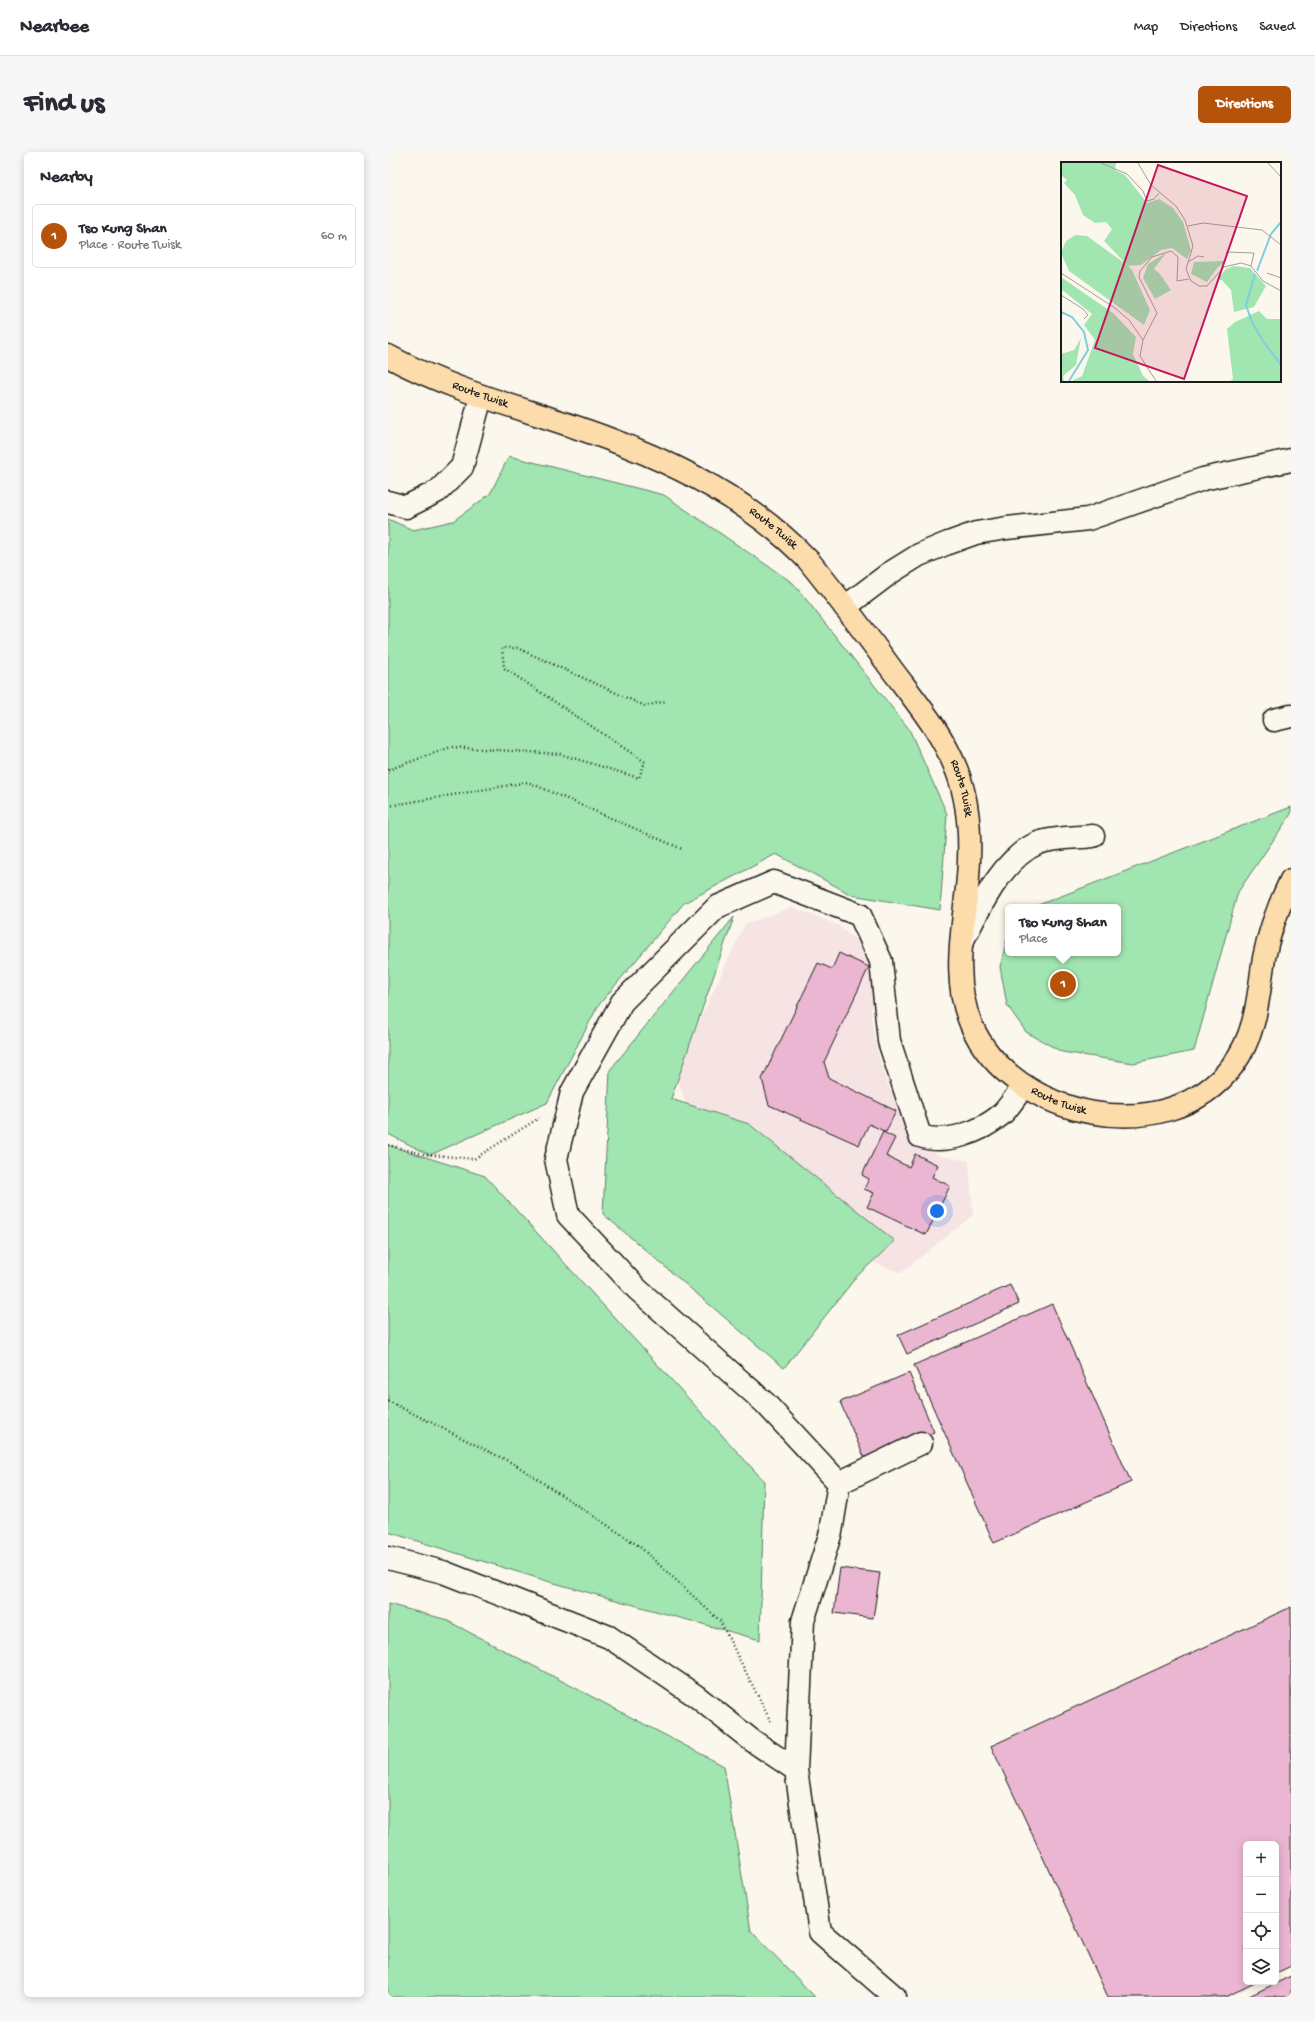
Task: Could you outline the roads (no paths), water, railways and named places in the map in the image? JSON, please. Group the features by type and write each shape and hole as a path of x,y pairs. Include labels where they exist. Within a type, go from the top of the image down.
{"main road":[{"name":"Route Twisk","path":"388,356 418,372 481,397 608,439 677,469 715,488 749,509 791,543 809,561 846,607 926,714 957,770 964,792 970,833 969,871 959,964 964,1006 970,1023 989,1056 1004,1072 1023,1087 1045,1099 1067,1107 1090,1112 1134,1115 1154,1114 1174,1108 1194,1101 1209,1090 1234,1064 1250,1033 1256,1015 1269,938 1275,917 1291,880"}],"lane":[{"path":"388,502 406,507 438,491 462,467 481,397"},
{"path":"846,607 890,572 919,555 976,533 1088,519 1203,479 1291,460"},
{"path":"961,944 991,889 1001,875 1020,856 1030,848 1050,840 1093,836"},
{"path":"839,1483 765,1404 637,1289 568,1215 556,1159 572,1092 622,1002 717,907 774,882 860,916 881,961 883,1042 920,1136 929,1139 948,1138 976,1129 1001,1114 1023,1087"},
{"path":"839,1483 922,1443"},
{"path":"839,1483 831,1532 803,1622 796,1770 820,1932 895,1997"},
{"path":"388,1558 443,1572 609,1637 696,1696 750,1739 796,1770"}],"place":[{"name":"Tso Kung Shan","path":"1063,984"}]}
